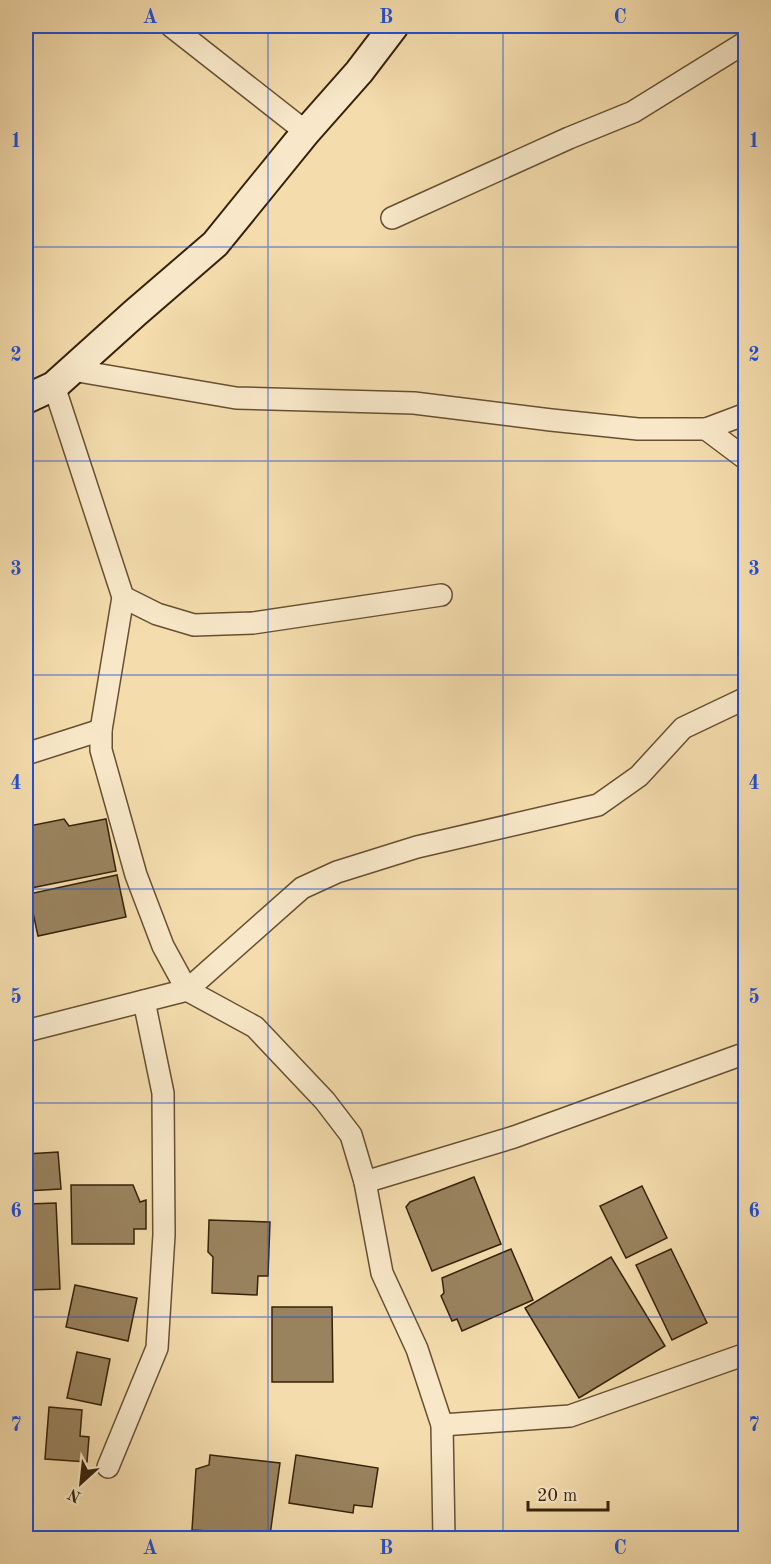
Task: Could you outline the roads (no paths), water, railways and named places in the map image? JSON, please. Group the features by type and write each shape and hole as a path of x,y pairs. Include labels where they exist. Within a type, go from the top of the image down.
{"street":[{"path":"171,26 306,132"},
{"path":"26,399 63,378 215,244 306,132 359,72 394,26"},
{"path":"392,218 569,138 633,112 746,42"},
{"path":"63,378 236,398 414,403 638,429 706,429 746,414"},
{"path":"63,378 123,597 101,730 101,750 136,875 163,946 187,990 255,1027 325,1101 351,1135 364,1182 382,1274 417,1349 442,1425 444,1539"},
{"path":"706,429 746,459"},
{"path":"123,597 157,614 194,625 253,623 441,595"},
{"path":"26,1031 187,990 302,888 337,872 417,847 598,805 639,776 682,728 746,698"},
{"path":"26,754 101,730"},
{"path":"108,1467 157,1348 164,1235 163,1093 144,1001"},
{"path":"364,1182 514,1137 746,1053"},
{"path":"442,1425 570,1416 746,1354"}]}
